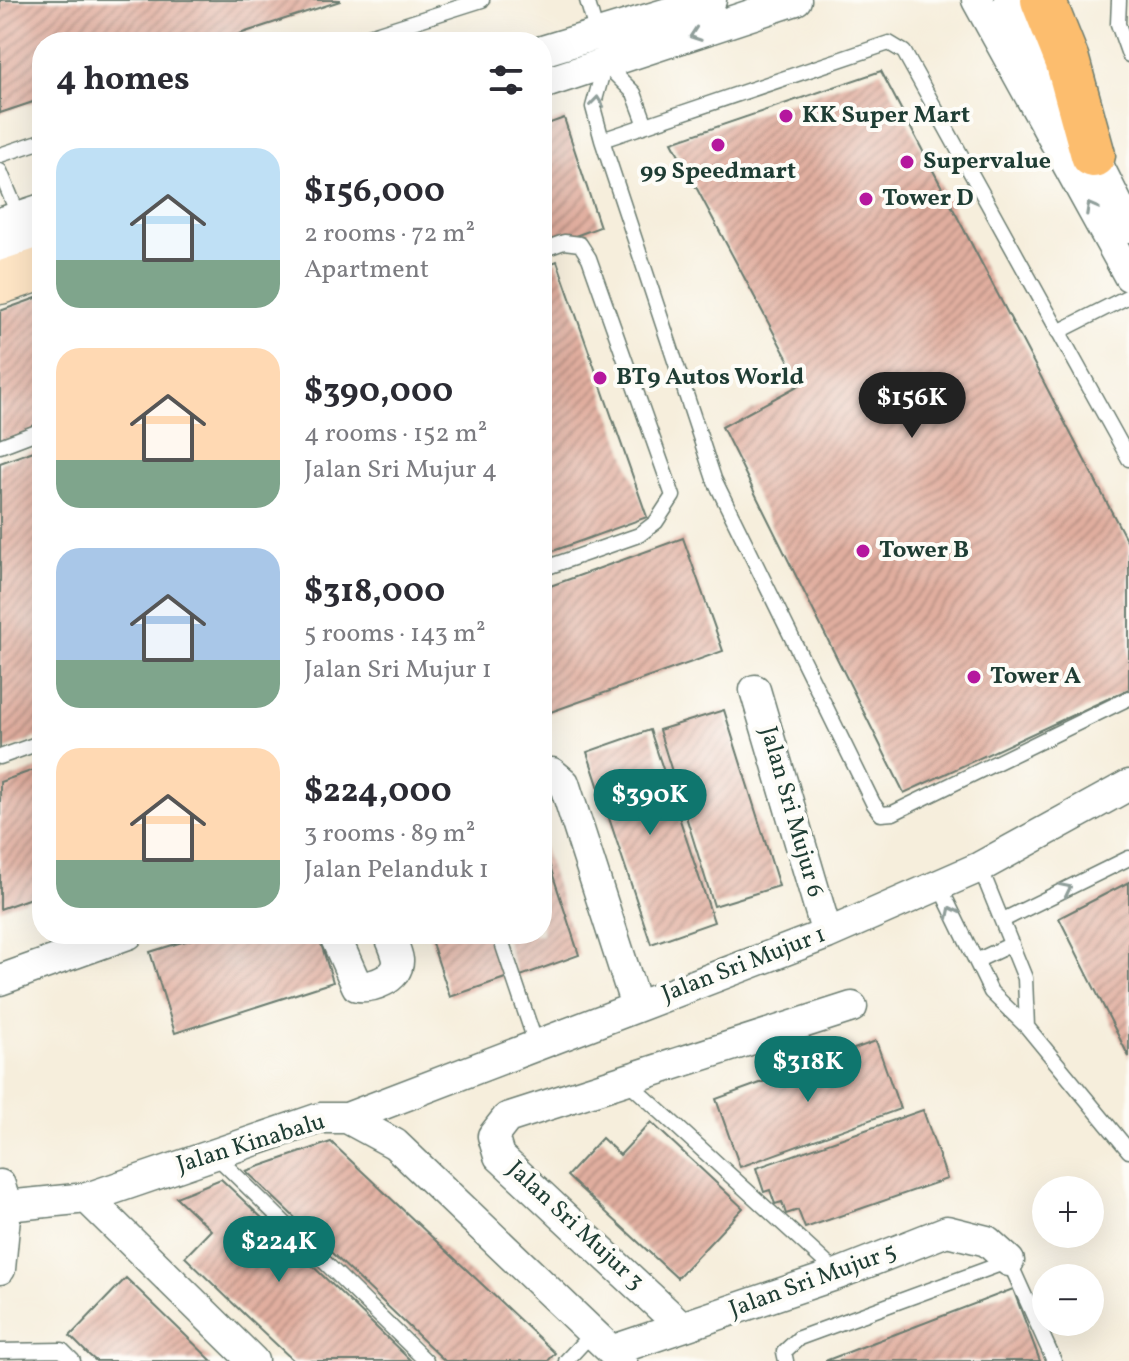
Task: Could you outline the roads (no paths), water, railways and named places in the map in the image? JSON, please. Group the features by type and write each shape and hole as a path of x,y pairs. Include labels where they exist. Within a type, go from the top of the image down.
{"highway":[{"path":"1043,0 1067,60 1093,155"}],"main road":[{"path":"0,283 30,233"}],"street":[{"path":"552,48 711,0"},
{"path":"552,81 796,0"},
{"path":"977,0 1129,276"},
{"path":"1009,0 1129,227"},
{"path":"597,34 605,64"},
{"path":"0,251 30,233"},
{"name":"Jalan Sri Mujur 6","path":"755,690 827,934"},
{"path":"552,776 564,783 636,1006"},
{"name":"Jalan Sri Mujur 1","path":"347,1118 827,934 980,867 1129,785"},
{"path":"0,980 100,944"},
{"path":"338,944 357,986 367,987 388,979 397,968 398,959 393,944"},
{"path":"626,1080 852,1007"},
{"name":"Jalan Sri Mujur 3","path":"626,1080 507,1118 493,1136 499,1156 682,1327"},
{"name":"Jalan Kinabalu","path":"2,1211 87,1198 320,1118 347,1118 395,1144 609,1348"},
{"path":"87,1198 253,1361"},
{"path":"0,1269 2,1211"},
{"name":"Jalan Sri Mujur 5","path":"609,1348 682,1327 838,1274 947,1231 987,1241 1009,1261"}],"lane":[{"path":"381,32 482,0"},
{"path":"587,0 597,34"},
{"path":"1119,0 1118,24 1129,55"},
{"path":"602,140 889,43 904,52 1129,459"},
{"path":"646,125 634,93 605,64 593,107 714,479 881,814 893,813 1129,698"},
{"path":"0,155 32,144"},
{"path":"0,171 30,233"},
{"path":"552,246 564,242 580,244 589,258 673,496 656,522 639,535 552,565"},
{"path":"1058,332 1129,296"},
{"path":"0,446 32,434"},
{"path":"0,757 32,746"},
{"path":"1003,920 1129,858"},
{"path":"980,867 1025,978 1027,1027"},
{"path":"939,885 991,992 1027,1027 1129,1151"},
{"path":"502,944 536,1044"},
{"path":"976,961 1012,944"},
{"path":"626,1080 838,1274"},
{"path":"214,1154 426,1361"},
{"path":"786,1361 784,1352 799,1338 1009,1261 1054,1361"},
{"path":"566,1361 609,1348"},
{"path":"0,1351 62,1350 73,1361"}],"place":[{"name":"KK Super Mart","path":"786,116"},
{"name":"99 Speedmart","path":"718,145"},
{"name":"Supervalue","path":"907,162"},
{"name":"Tower D","path":"866,199"},
{"name":"BT9 Autos World","path":"600,378"},
{"name":"Tower B","path":"863,551"},
{"name":"Tower A","path":"974,677"}]}
